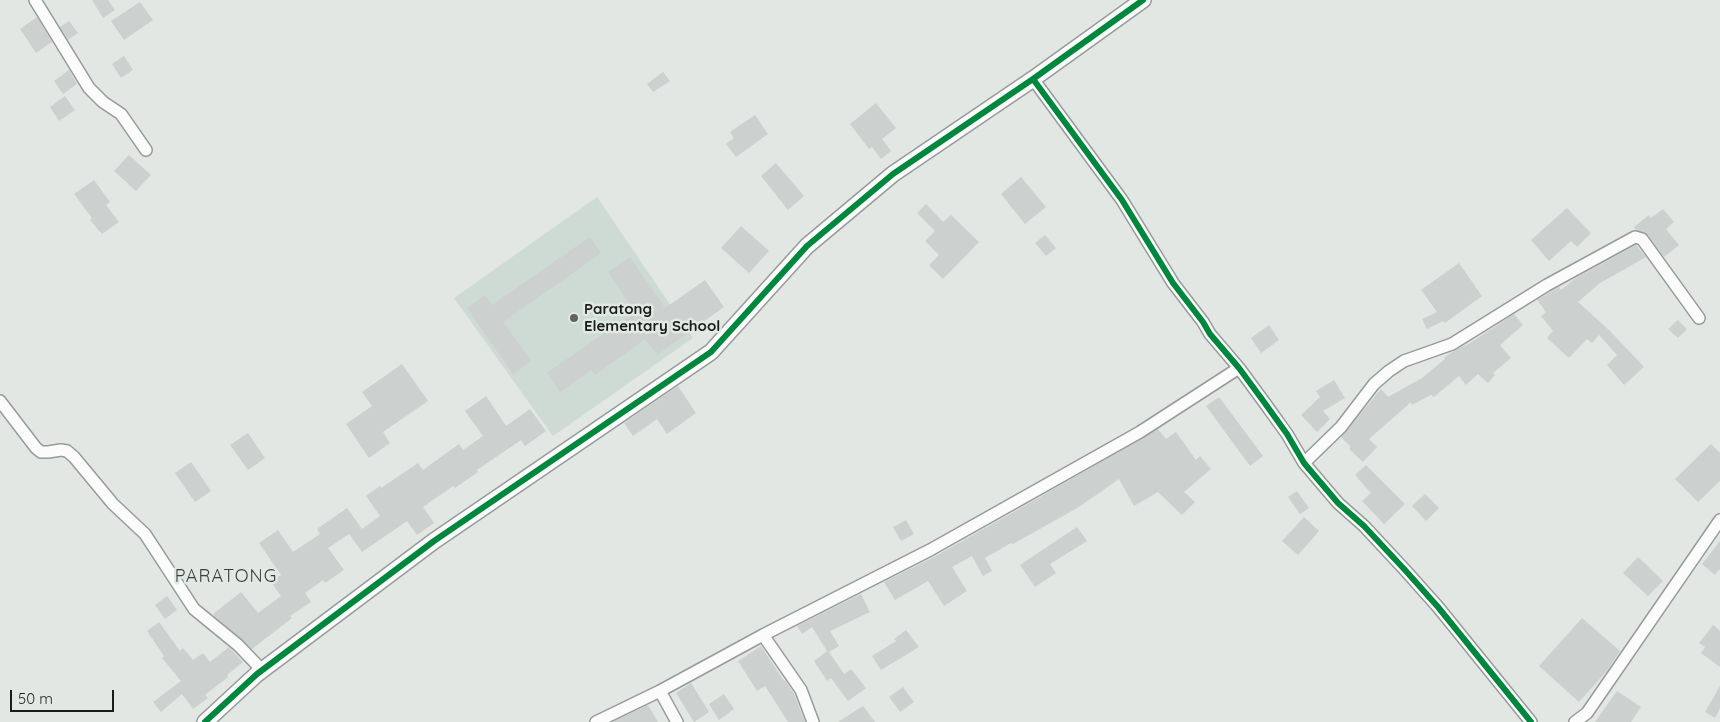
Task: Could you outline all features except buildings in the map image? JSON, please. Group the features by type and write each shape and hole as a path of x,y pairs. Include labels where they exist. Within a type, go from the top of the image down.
{"street":[{"path":"35,0 89,88 103,102 121,114 146,150"},
{"path":"205,722 262,670 434,541 711,352 807,246 893,174 1034,79 1143,0"},
{"path":"1034,79 1122,200 1173,282 1210,334 1239,368 1288,434 1304,463 1338,503 1364,526 1406,570 1531,722"},
{"path":"1304,463 1341,427 1374,384 1389,371 1404,362 1452,344 1547,285 1634,237 1642,239 1699,318"},
{"path":"596,722 660,692 763,635 930,550 1132,437 1239,368"},
{"path":"0,401 36,448 42,452 67,451 74,456 113,504 144,534 194,609 238,645 262,670"},
{"path":"1575,722 1587,713 1720,520"},
{"path":"763,635 801,690 813,722"},
{"path":"660,692 677,722"}],"shaded area":[{"name":"Paratong Elementary School","path":"597,197 693,338 553,436 454,298"}],"cycle path":[{"path":"205,722 257,674 434,541 711,352 807,246 893,174 1033,79 1143,0"},
{"path":"1033,79 1122,200 1173,283 1210,334 1239,368 1264,402 1287,434 1304,463 1338,503 1364,526 1438,607 1531,722"}],"place":[{"name":"Paratong Elementary School","path":"574,318"}],"district":[{"name":"PARATONG","path":"226,577"}]}
